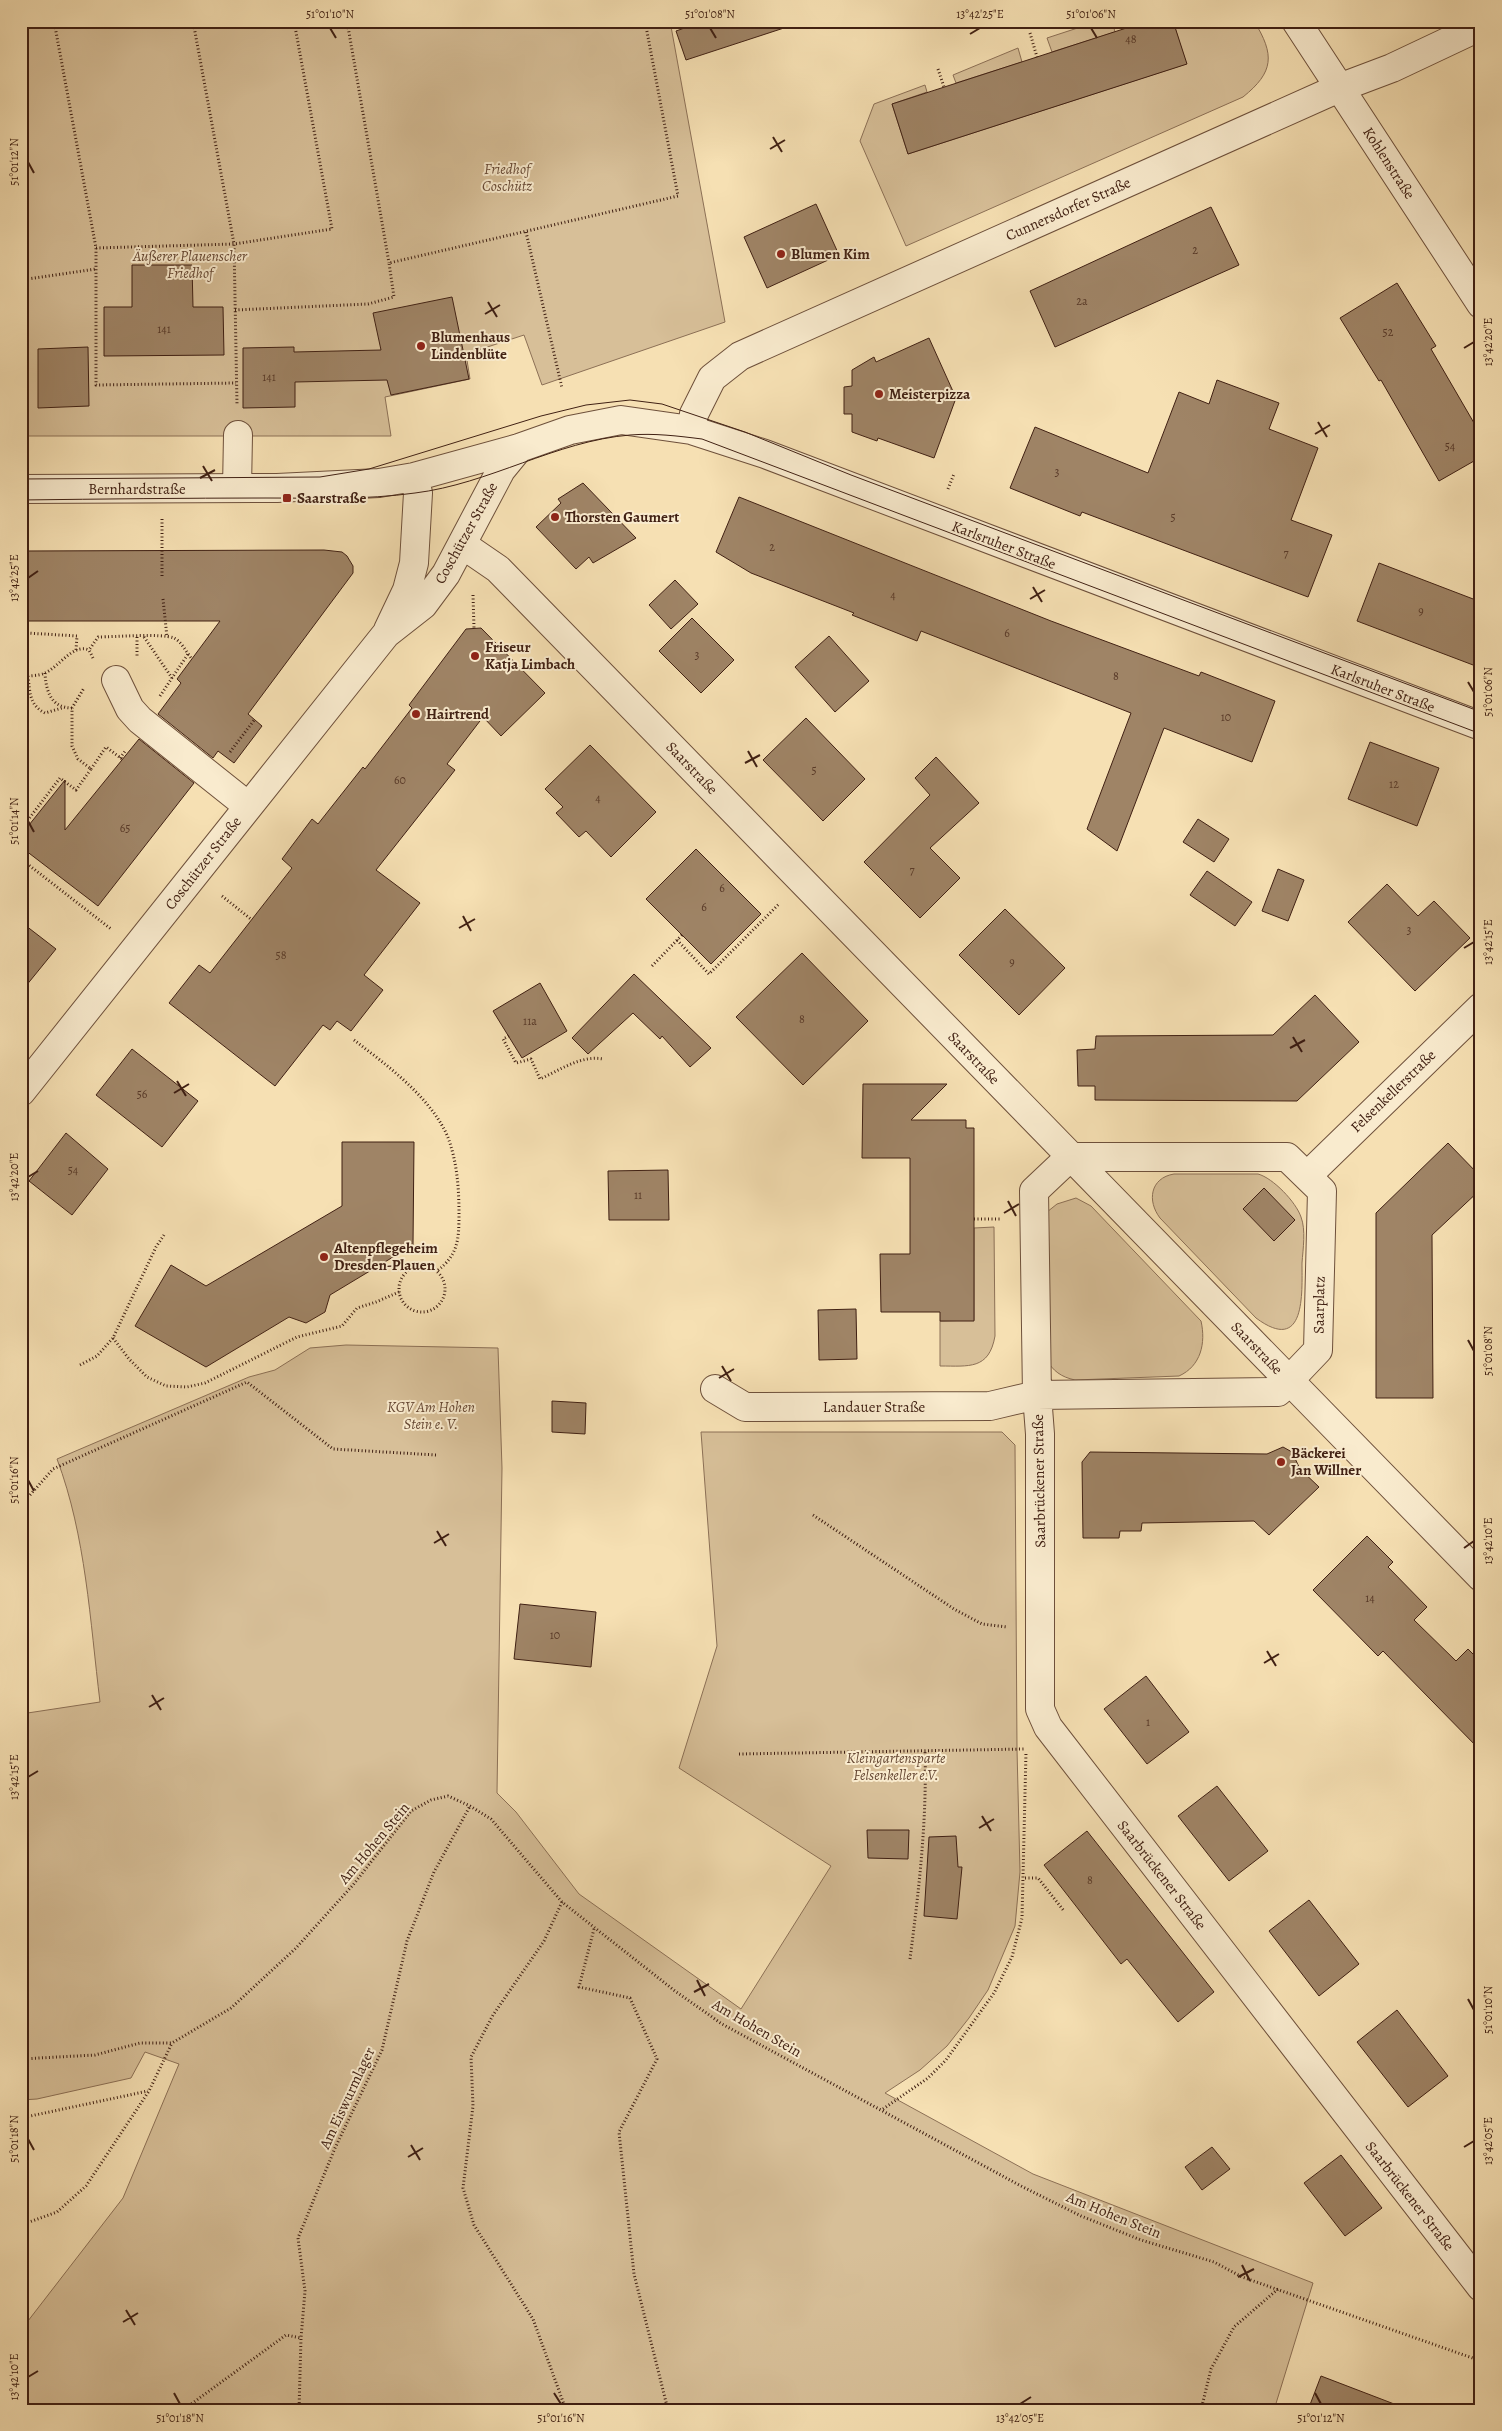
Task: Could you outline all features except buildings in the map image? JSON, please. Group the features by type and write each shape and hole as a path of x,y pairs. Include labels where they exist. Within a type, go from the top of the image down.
{"street":[{"name":"Kohlenstraße","path":"1296,21 1481,304"},
{"name":"Cunnersdorfer Straße","path":"691,430 694,414 712,378 740,356 1339,88 1392,68 1481,26"},
{"name":"Karlsruher Straße","path":"519,448 570,430 621,420 691,430 757,451 1481,726"},
{"path":"237,488 238,435"},
{"name":"Bernhardstraße","path":"21,488 237,488 379,483 414,477 519,448"},
{"name":"Coschützer Straße","path":"21,1092 386,634 423,605 446,574 463,546 501,470 519,448"},
{"name":"Coschützer Straße","path":"386,634 407,590 414,563 418,493 414,477"},
{"name":"Saarstraße","path":"463,546 498,569 1481,1577"},
{"path":"116,680 130,709 140,720 248,806"},
{"name":"Felsenkellerstraße","path":"1307,1176 1481,1007"},
{"path":"1037,1395 1034,1191 1070,1157"},
{"name":"Saarplatz","path":"1037,1395 1278,1392 1318,1350 1322,1191 1287,1157 1070,1157"},
{"name":"Landauer Straße","path":"715,1389 745,1407 990,1406 1037,1395"},
{"name":"Saarbrückener Straße","path":"1037,1395 1040,1434 1040,1710 1048,1726 1481,2288"}],"path":[{"path":"54,21 96,248 96,384 236,383"},
{"path":"193,21 234,244 238,435"},
{"path":"96,248 234,244 332,230 294,21"},
{"path":"235,310 368,304 394,298 347,21"},
{"path":"389,263 678,196 646,21"},
{"path":"1125,21 1127,28"},
{"path":"1030,33 1037,57"},
{"path":"938,69 944,87"},
{"path":"526,232 562,388"},
{"path":"21,280 96,269"},
{"path":"946,498 954,474"},
{"path":"162,513 162,576"},
{"path":"472,587 474,628"},
{"path":"163,599 167,637"},
{"path":"27,633 77,636 76,650"},
{"path":"137,636 137,663"},
{"path":"144,637 172,678"},
{"path":"21,676 44,673 76,650 84,648 89,650"},
{"path":"157,700 188,654"},
{"path":"44,673 48,694 54,703 62,708"},
{"path":"28,676 30,698 38,709 45,713 62,708 72,708"},
{"path":"226,757 254,719"},
{"path":"91,769 106,747 122,759"},
{"path":"21,859 114,931"},
{"path":"222,896 252,920"},
{"path":"677,940 709,974 784,899"},
{"path":"652,966 682,935"},
{"path":"508,1036 503,1039 516,1062 531,1059 540,1079 581,1060 592,1057 603,1059"},
{"path":"354,1040 408,1085 429,1108 446,1135 456,1166 459,1237 450,1261 437,1271"},
{"path":"974,1219 1001,1218"},
{"path":"80,1365 97,1356 113,1338 156,1247 164,1236"},
{"path":"422,1266 437,1271 442,1277 444,1291 443,1298 433,1309 419,1311 406,1305 399,1292 399,1284 407,1271 422,1266"},
{"path":"113,1338 129,1360 147,1377 166,1386 187,1387 205,1383 297,1337 342,1326 357,1308 399,1292"},
{"path":"30,1494 53,1469 247,1382 333,1449 436,1455"},
{"path":"813,1515 954,1609 982,1624 1040,1632"},
{"path":"882,2109 928,2078 946,2060 994,1994 1012,1957 1020,1926 1024,1878 1026,1749 1029,1744"},
{"path":"739,1754 1026,1749"},
{"path":"910,1959 927,1799 925,1751"},
{"name":"Am Hohen Stein","path":"172,2043 231,2008 296,1948 353,1886 411,1812 431,1800 448,1796 470,1806 491,1819 562,1902 594,1929 722,2024 882,2109 1020,2186 1081,2216 1141,2240 1214,2262 1242,2277 1481,2361"},
{"name":"Am Eiswurmlager","path":"300,2410 301,2338 306,2291 298,2238 336,2148 382,2050 407,1941 434,1872 470,1806"},
{"path":"1024,1878 1038,1878 1064,1911"},
{"path":"562,1902 544,1941 494,2015 471,2056 472,2106 463,2188 474,2225 533,2319 566,2410"},
{"path":"594,1929 579,1987 630,1998 657,2059 619,2132 634,2274 668,2410"},
{"path":"21,2059 95,2055 140,2043 172,2043 149,2091 86,2186 57,2212 21,2226"},
{"path":"21,2118 149,2091"},
{"path":"1201,2410 1212,2368 1234,2327 1278,2289"},
{"path":"183,2410 286,2335 301,2338"},
{"path":"21,2403 27,2410"}],"green space":[{"path":"21,21 670,21 725,322 542,385 524,335 466,354 470,379 385,397 391,436 21,436"},
{"path":"1099,21 1112,21 1115,32 1052,52 1047,38"},
{"path":"1173,21 1254,21 1266,44 1268,62 1266,71 1261,79 1243,97 906,246 860,141 874,104 925,85 927,92 892,104 908,154 1186,64"},
{"path":"1018,48 1022,62 956,83 953,75"},
{"path":"1174,1174 1258,1174 1277,1185 1289,1198 1301,1217 1304,1234 1301,1303 1298,1316 1293,1325 1284,1329 1272,1327 1256,1318 1160,1218 1153,1205 1153,1191 1160,1180"},
{"path":"1076,1198 1091,1206 1201,1321 1203,1337 1200,1353 1197,1360 1186,1372 1179,1376 1075,1380 1055,1370 1046,1359 1047,1212 1057,1204"},
{"path":"994,1227 995,1336 992,1347 988,1355 976,1364 940,1366 940,1321 974,1320 974,1228"},
{"path":"346,1345 498,1348 502,1468 497,1793 516,1812 579,1894 741,2009 831,1866 679,1768 717,1646 701,1432 1002,1432 1015,1445 1017,1749 1020,1872 1015,1926 988,1990 969,2018 947,2046 920,2070 885,2093 1033,2174 1313,2283 1274,2410 21,2410 21,2330 123,2198 179,2064 145,2052 131,2078 37,2099 21,2100 21,1714 100,1702 81,1548 67,1488 57,1459 249,1377 275,1370 310,1348"}],"tram line":[{"path":"21,479 320,477 369,469 541,416 586,405 630,400 662,404 745,432 851,475 1481,712"},
{"path":"21,500 378,497 442,488 469,481 576,445 603,439 648,434 702,439 1481,734"}],"place":[{"name":"Blumen Kim","path":"781,254"},
{"name":"Blumenhaus Lindenblüte","path":"421,346"},
{"name":"Meisterpizza","path":"879,394"},
{"name":"Saarstraße","path":"287,498"},
{"name":"Thorsten Gaumert","path":"555,517"},
{"name":"Friseur Katja Limbach","path":"475,656"},
{"name":"Hairtrend","path":"416,714"},
{"name":"Altenpflegeheim Dresden-Plauen","path":"324,1257"},
{"name":"Bäckerei Jan Willner","path":"1281,1462"}],"park label":[{"name":"Friedhof Coschütz","path":"507,178"},
{"name":"Äußerer Plauenscher Friedhof","path":"190,264"},
{"name":"KGV Am Hohen Stein e. V.","path":"431,1416"},
{"name":"Kleingartensparte Felsenkeller e.V.","path":"896,1766"}]}
